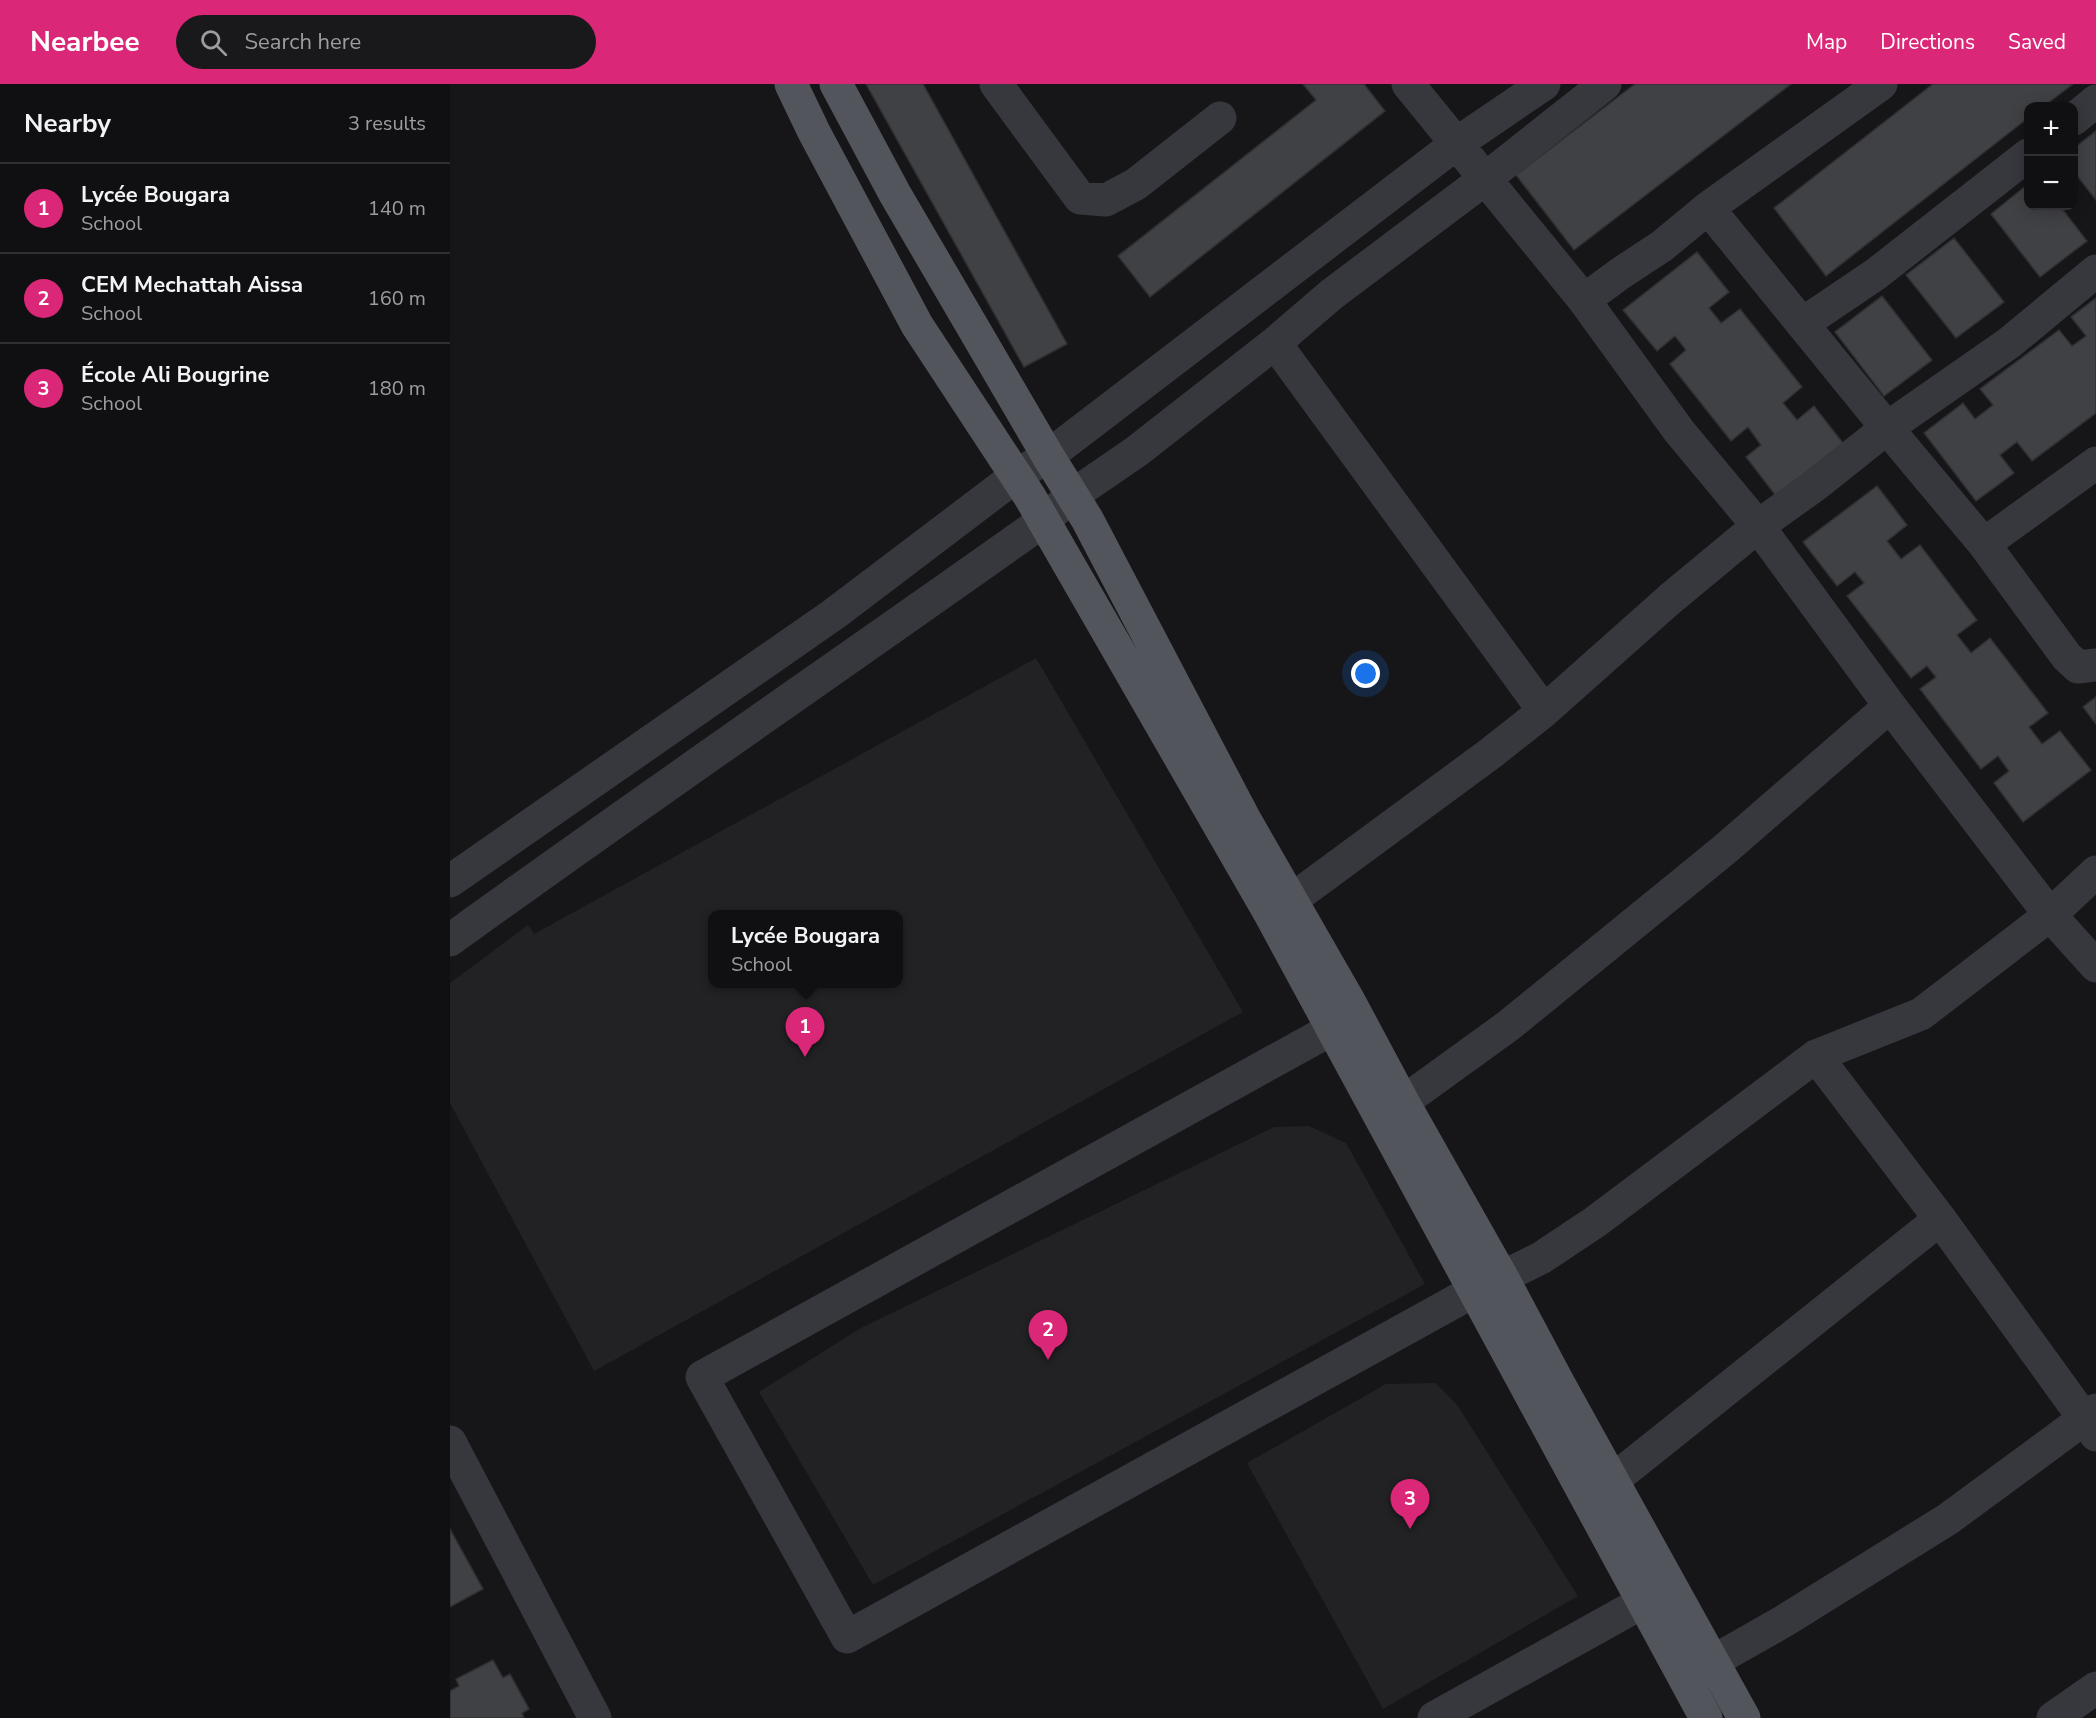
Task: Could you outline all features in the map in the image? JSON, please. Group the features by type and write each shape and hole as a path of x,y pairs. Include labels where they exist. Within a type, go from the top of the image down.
{"main road":[{"path":"791,84 813,132 917,325 1016,476 1280,906 1349,1000 1402,1102 1643,1602 1706,1718"},
{"path":"836,84 895,194 1073,495 1244,818 1332,1029 1488,1284 1559,1384 1744,1718"}],"street":[{"path":"996,84 1080,198 1106,200 1136,183 1220,118"},
{"path":"1408,84 1584,300 1679,431 1758,525 1890,706 2050,915 2096,966"},
{"path":"450,881 834,614 1016,476 1048,456 1456,144 1544,84"},
{"path":"450,940 612,823 790,701 1043,521 1073,495 1137,450 1275,343 1332,294 1485,179 1605,84"},
{"path":"1584,300 1662,246 1708,208 1881,84"},
{"path":"2078,115 2096,101"},
{"path":"1802,324 1876,274 2027,156"},
{"path":"1708,208 1984,543 2067,657 2078,667 2096,665"},
{"path":"1280,906 1463,774 1544,711 1670,599 1758,525 1814,486 1887,428 2009,343 2096,271"},
{"path":"1275,343 1544,711"},
{"path":"1984,543 2096,462"},
{"path":"1402,1102 1508,1026 1724,850 1890,706"},
{"path":"1332,1029 702,1377 847,1637 1488,1284 1541,1258 1595,1222 1816,1056 1921,1014 2050,915 2096,872"},
{"path":"1682,1675 1712,1662 1784,1621 1947,1519 2092,1422 1816,1056"},
{"path":"1613,1480 1940,1219"},
{"path":"450,1442 596,1718"},
{"path":"1434,1718 1643,1602"},
{"path":"2053,1718 2096,1688"}],"shaded area":[{"path":"1036,658 1243,1012 594,1371 450,1103 450,983 528,925 534,934"},
{"path":"1309,1126 1346,1143 1425,1284 873,1585 759,1392 861,1328 1274,1127"},
{"path":"1436,1383 1458,1406 1578,1596 1383,1709 1247,1463 1386,1384"}],"building":[{"path":"866,84 923,84 1067,344 1024,367"},
{"path":"1303,84 1364,84 1385,111 1150,297 1118,256 1316,100"},
{"path":"1635,84 1791,84 1574,250 1516,175"},
{"path":"1933,84 2073,84 2049,102 2024,102 2024,121 1826,276 1774,208"},
{"path":"2096,131 2096,200 2078,177 2078,145"},
{"path":"2024,187 2024,210 2063,210 2087,241 2040,277 1991,214"},
{"path":"1954,238 2004,302 1956,338 1906,275"},
{"path":"1697,252 1729,292 1709,308 1721,323 1740,309 1802,387 1783,403 1797,420 1814,406 1843,443 1776,496 1746,457 1761,445 1748,427 1731,441 1670,364 1686,350 1675,336 1657,351 1623,310"},
{"path":"1882,296 1932,360 1884,396 1835,332"},
{"path":"2096,298 2096,413 2032,461 2017,442 2000,455 2014,473 1976,501 1924,433 1963,403 1975,419 1993,405 1980,389 2059,330 2072,346 2086,336 2071,317"},
{"path":"1877,486 1907,525 1887,541 1901,559 1920,545 1977,620 1957,635 1971,653 1990,638 2048,713 2029,727 2042,744 2060,731 2091,770 2023,822 1994,783 2009,771 1998,756 1981,769 1920,689 1936,677 1927,666 1911,678 1847,596 1864,583 1855,572 1837,586 1803,542"},
{"path":"2096,697 2096,724 2083,707"},
{"path":"450,1529 483,1589 450,1607"},
{"path":"493,1660 503,1678 510,1674 529,1709 522,1713 524,1718 450,1718 450,1691 459,1686 456,1679"}],"place":[{"name":"Lycée Bougara","path":"805,1057"},
{"name":"CEM Mechattah Aissa","path":"1048,1360"},
{"name":"École Ali Bougrine","path":"1410,1529"}]}
